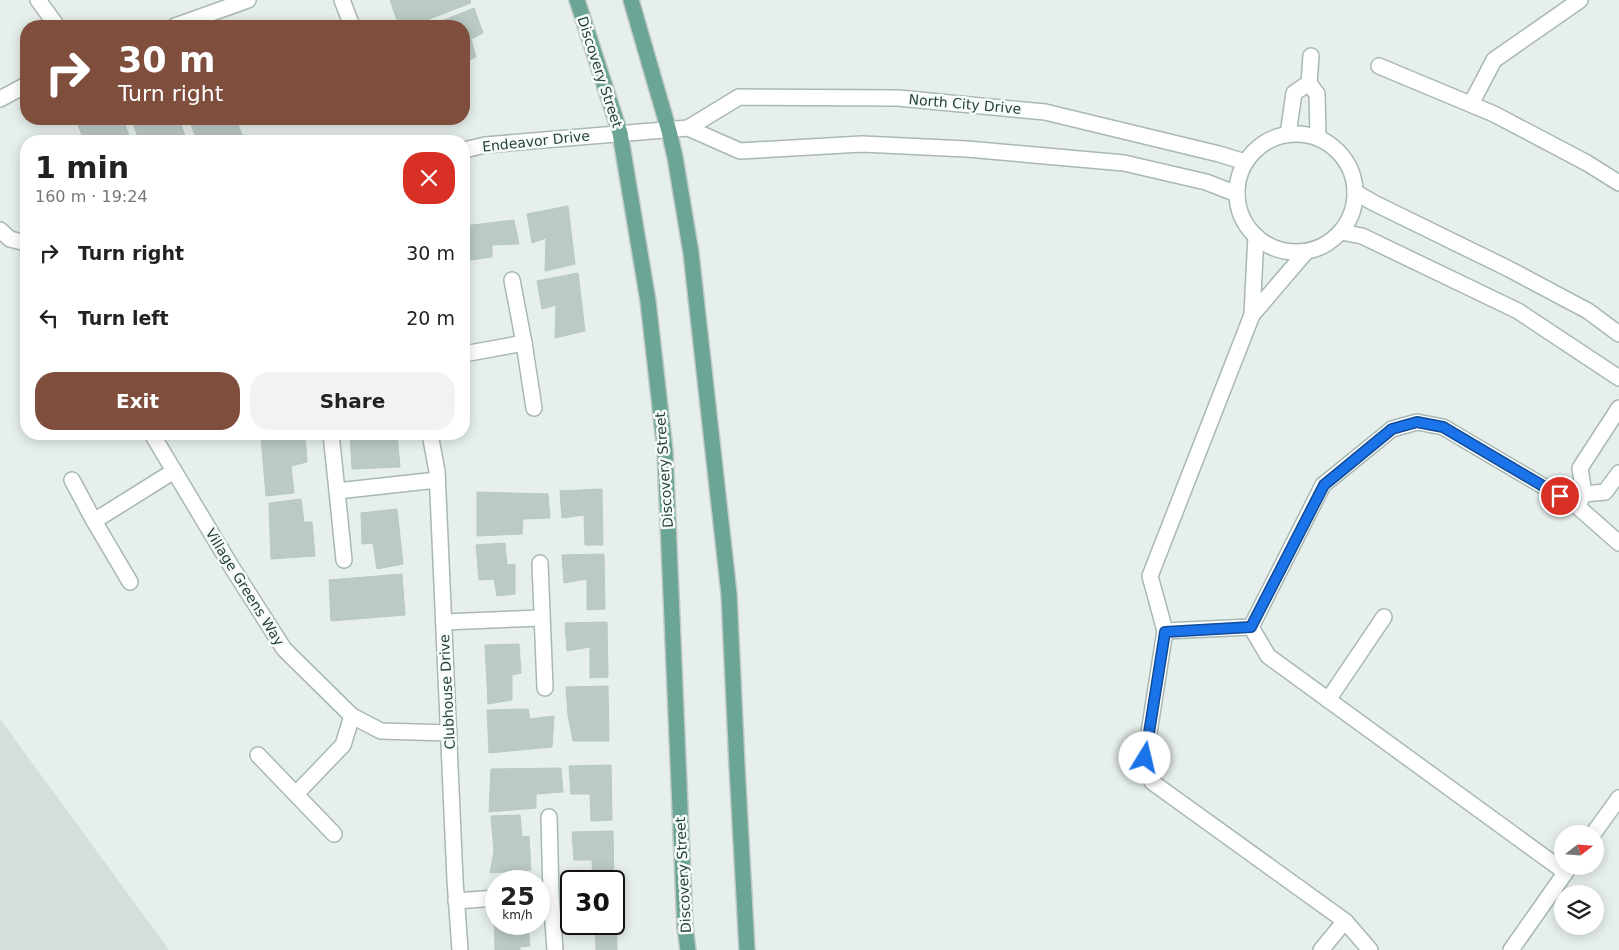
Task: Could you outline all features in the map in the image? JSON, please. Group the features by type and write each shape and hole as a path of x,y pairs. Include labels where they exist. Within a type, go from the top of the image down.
{"main road":[{"name":"Discovery Street","path":"577,0 620,133 648,301 665,452 685,927 688,950"},
{"path":"631,0 669,131 692,253 729,594 747,950"}],"street":[{"path":"38,0 52,20"},
{"path":"192,20 248,0"},
{"path":"342,0 350,20"},
{"path":"1470,104 1494,60 1580,0"},
{"path":"1311,56 1309,83 1317,94 1318,138"},
{"path":"1379,66 1494,114 1578,158 1619,183"},
{"path":"1288,134 1294,94 1309,83"},
{"path":"0,99 20,89"},
{"name":"North City Drive","path":"669,131 688,128 739,97 898,98 1045,112 1245,162"},
{"path":"688,128 740,151 862,144 967,149 1124,163 1206,182 1237,194"},
{"name":"Endeavor Drive","path":"470,149 485,145 620,133 669,131"},
{"path":"1288,134 1304,134 1318,138 1333,147 1344,160 1352,175 1355,192 1353,209 1341,232 1321,247 1305,253 1287,251 1270,246 1256,236 1246,224 1239,210 1237,194 1239,178 1245,162 1257,149 1272,139 1288,134"},
{"path":"1355,192 1579,306 1619,334"},
{"path":"0,230 10,239 20,242"},
{"path":"1341,232 1362,236 1518,311 1619,378"},
{"path":"1256,236 1252,315 1150,576 1165,632 1145,758 1152,782 1345,921 1370,950"},
{"path":"1252,315 1305,253"},
{"path":"512,280 534,408"},
{"path":"470,353 524,343"},
{"path":"1581,500 1580,468 1619,408"},
{"path":"1251,627 1324,485 1392,429 1417,422 1443,427 1581,500 1619,543"},
{"name":"Village Greens Way","path":"156,440 231,566 284,649 352,716 381,731 448,733"},
{"path":"332,440 344,560"},
{"name":"Clubhouse Drive","path":"431,440 437,471 456,901 460,950"},
{"path":"94,521 174,471"},
{"path":"1581,500 1605,492 1619,473"},
{"path":"72,480 130,582"},
{"path":"337,491 437,480"},
{"path":"540,563 545,688"},
{"path":"1328,700 1384,617"},
{"path":"444,622 541,618"},
{"path":"1165,632 1251,627"},
{"path":"1251,627 1268,656 1554,859"},
{"path":"296,794 342,745 352,716"},
{"path":"258,755 334,834"},
{"path":"1600,825 1619,798"},
{"path":"546,870 549,817"},
{"path":"1511,950 1564,875"},
{"path":"456,901 485,899"},
{"path":"1321,950 1345,921"},
{"path":"550,923 555,950"}],"shaded area":[{"path":"0,719 169,950 0,950"}],"building":[{"path":"390,0 470,0 471,3 427,20 397,20"},
{"path":"474,8 483,33 471,39 476,57 470,60 470,20 444,20"},
{"path":"78,125 125,125 129,135 82,135"},
{"path":"134,125 181,125 185,135 137,135"},
{"path":"191,125 238,125 242,135 195,135"},
{"path":"568,206 575,264 545,271 546,238 532,243 527,214"},
{"path":"514,220 519,244 492,245 492,257 470,260 470,225"},
{"path":"578,273 585,331 555,338 556,305 542,309 537,281"},
{"path":"261,440 305,440 307,462 291,466 294,493 266,496"},
{"path":"350,440 398,440 400,467 352,469"},
{"path":"602,489 603,545 585,545 584,515 562,518 560,491"},
{"path":"477,492 548,494 550,518 523,519 522,534 477,536"},
{"path":"301,499 304,522 312,522 315,556 271,559 269,503"},
{"path":"397,509 403,564 377,569 373,543 362,544 361,513"},
{"path":"505,543 507,565 515,564 515,594 497,596 494,579 479,580 476,545"},
{"path":"604,554 605,609 587,610 587,579 564,583 562,555"},
{"path":"402,574 405,615 331,621 329,580"},
{"path":"607,622 608,677 590,678 590,647 567,651 565,623"},
{"path":"519,644 521,673 512,675 512,700 488,704 485,645"},
{"path":"608,686 609,741 573,741 568,715 566,687"},
{"path":"528,709 530,719 554,716 552,747 489,753 487,710"},
{"path":"611,765 612,820 591,821 590,794 571,794 569,766"},
{"path":"561,768 563,792 536,794 536,808 489,812 491,769"},
{"path":"520,815 522,837 529,836 531,870 491,870 494,851 491,816"},
{"path":"613,831 614,870 592,870 592,860 574,860 572,832"},
{"path":"495,935 529,935 530,946 520,947 520,950 495,950"},
{"path":"595,935 617,935 617,950 596,950"}],"route":[{"path":"1145,758 1165,632 1251,627 1324,485 1392,429 1417,422 1443,427 1560,496"}]}
